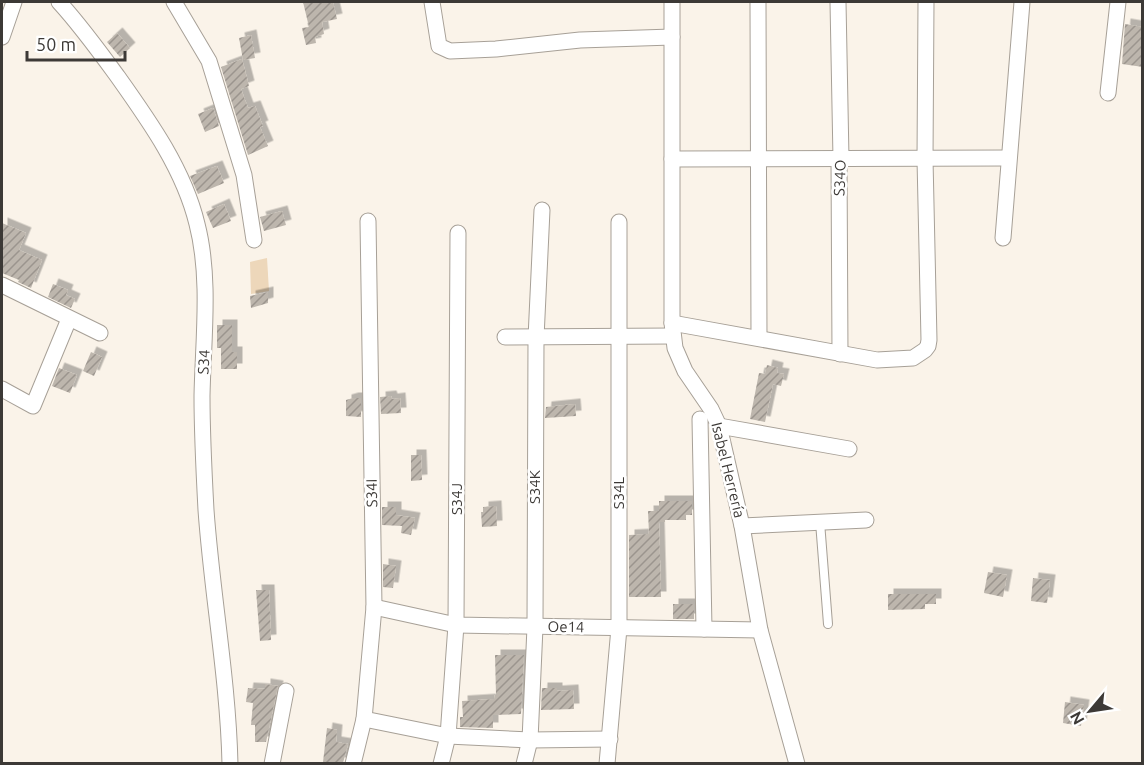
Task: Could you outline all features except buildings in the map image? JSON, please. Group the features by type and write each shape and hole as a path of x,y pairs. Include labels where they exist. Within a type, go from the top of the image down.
{"street":[{"path":"2,37 14,2"},
{"name":"S34","path":"59,2 82,27 138,105 181,177 198,224 204,284 205,332 202,396 206,510 223,656 230,764"},
{"path":"174,2 209,61 244,175 254,240"},
{"path":"432,2 436,38 439,46 450,51 580,40 672,37"},
{"name":"Isabel Herrería","path":"672,2 673,330 675,348 685,371 719,426 742,525 760,630 797,764"},
{"path":"758,2 759,338"},
{"name":"S34O","path":"838,2 841,159 839,159 840,354"},
{"path":"505,337 618,337 673,330 759,338 877,360 912,358 925,350 929,340 925,159 926,2"},
{"path":"1003,238 1022,2"},
{"path":"1108,93 1118,2"},
{"path":"672,159 1008,158"},
{"name":"S34K","path":"524,764 530,740 535,627 536,338 542,210"},
{"name":"S34I","path":"353,764 364,719 374,607 368,221"},
{"name":"S34L","path":"607,764 619,628 619,222"},
{"name":"S34J","path":"441,764 448,736 456,625 458,233"},
{"path":"2,285 69,320 100,333"},
{"path":"2,389 33,406 69,320"},
{"path":"700,419 704,629"},
{"path":"719,426 849,449"},
{"path":"742,525 866,520"},
{"name":"Oe14","path":"374,607 456,625 760,630"},
{"path":"272,764 286,691"},
{"path":"364,719 448,736 530,740 610,739"}],"lane":[{"path":"820,522 828,624"}],"shaded area":[{"path":"267,258 269,291 251,294 250,262"}]}
